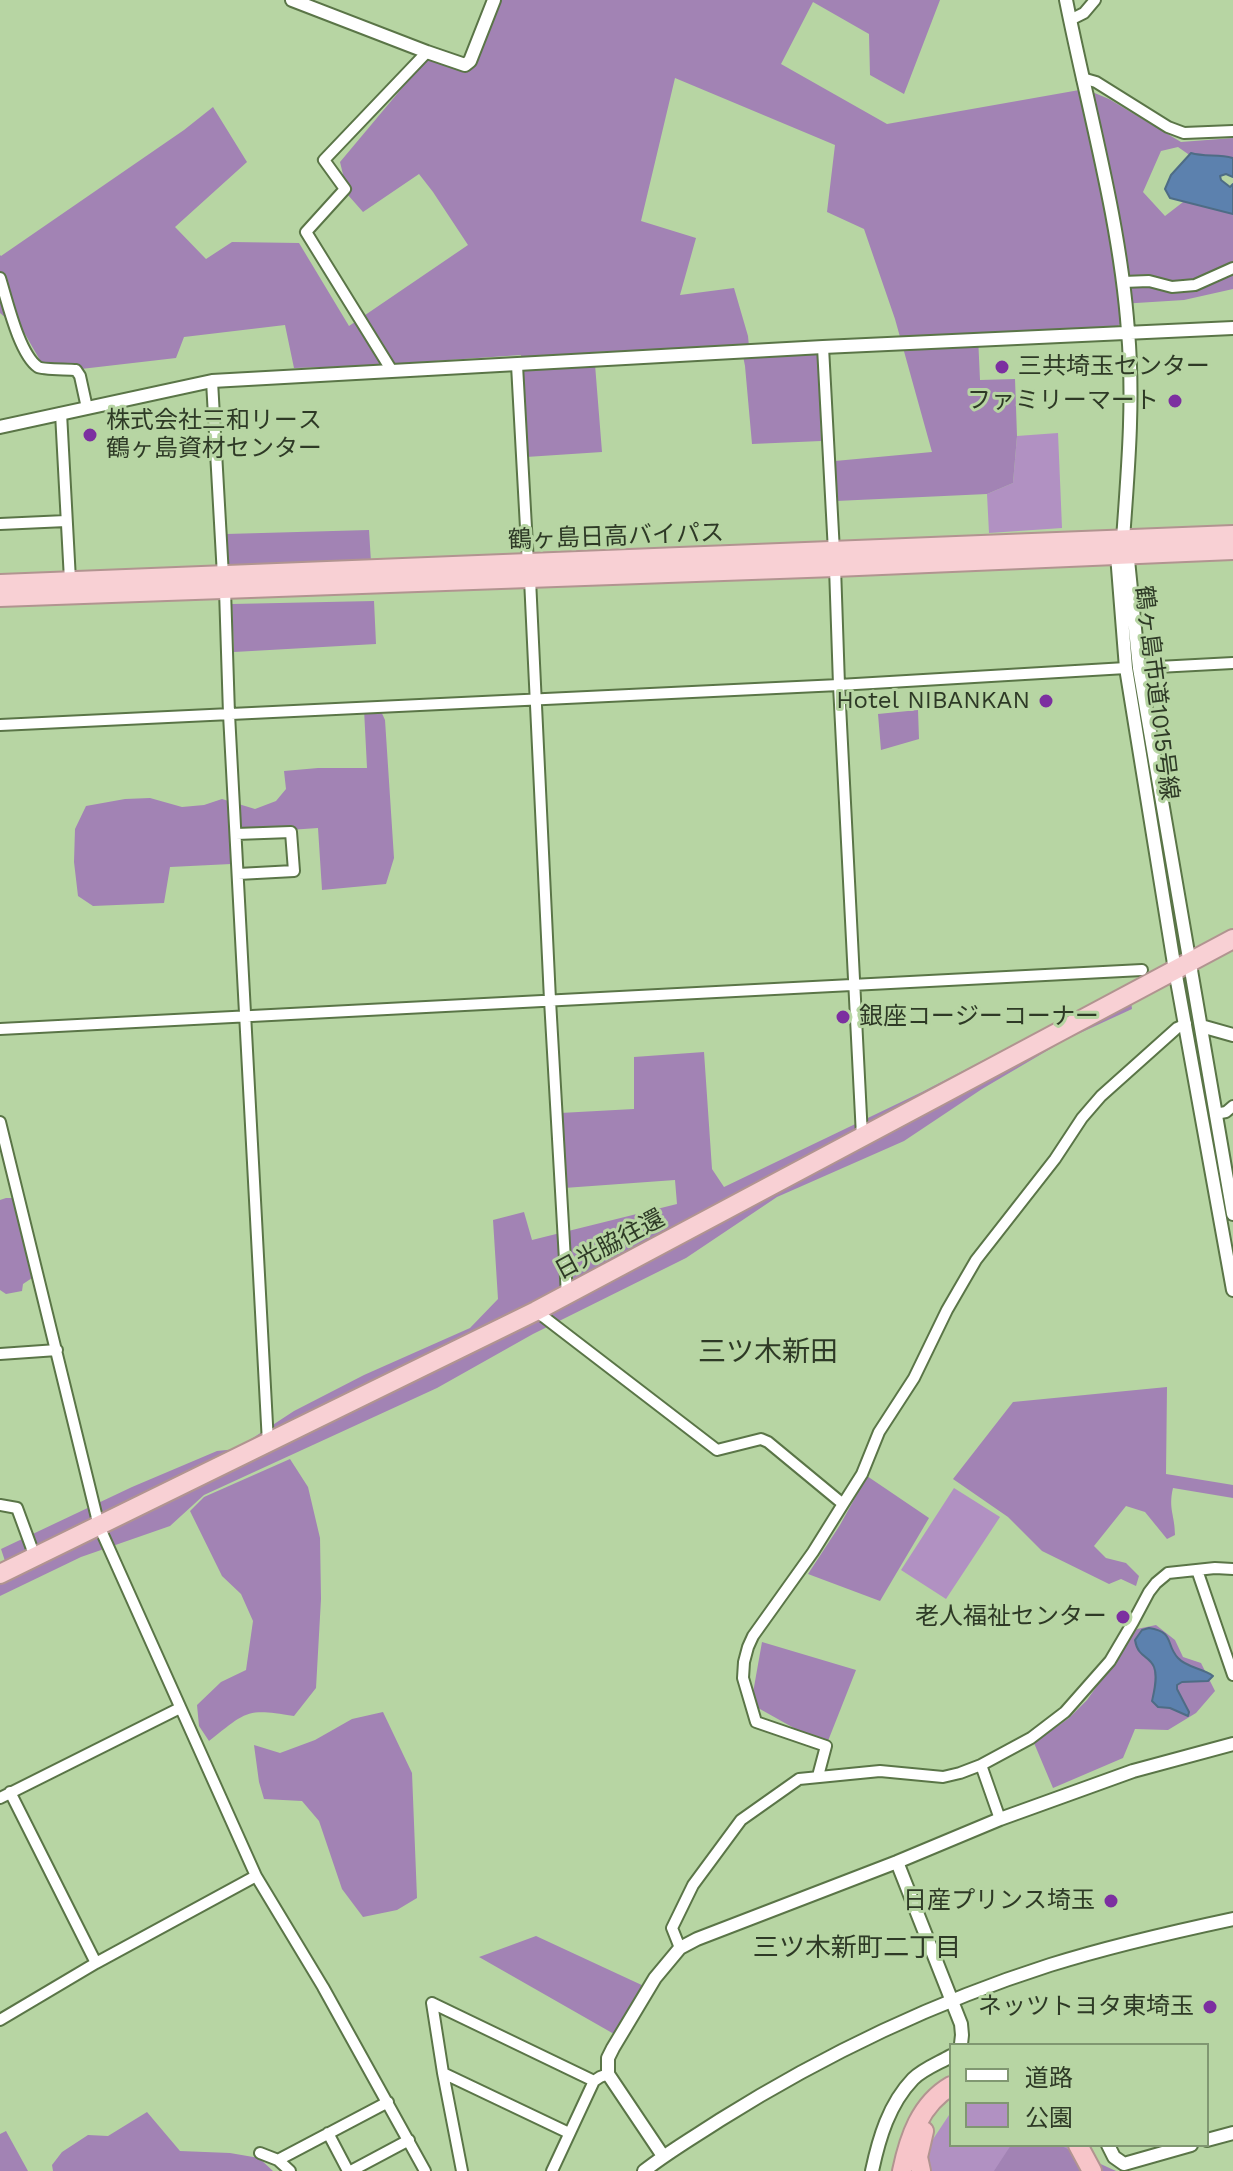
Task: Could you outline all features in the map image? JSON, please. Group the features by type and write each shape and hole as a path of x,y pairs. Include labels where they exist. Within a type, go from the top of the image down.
{"highway":[{"name":"鶴ヶ島日高バイパス","path":"1123,549 1233,535"},
{"name":"鶴ヶ島日高バイパス","path":"0,597 224,583 529,571 1123,549 1233,550"},
{"name":"鶴ヶ島日高バイパス","path":"0,584 70,580 224,583"},
{"name":"日光脇往還","path":"0,1574 536,1311 1233,939"},
{"path":"902,2171 911,2137 922,2113 949,2087"},
{"path":"921,2171 918,2157 923,2132 934,2114 949,2100"},
{"path":"1079,2147 1092,2171"},
{"path":"1090,2147 1101,2171"}],"street":[{"path":"292,0 460,65 470,61 494,0"},
{"name":"鶴ヶ島市道1015号線","path":"1066,0 1114,224 1123,282 1129,332 1132,419 1123,549 1132,668 1182,966 1186,1024 1233,1290"},
{"path":"1070,20 1084,13 1095,0"},
{"path":"392,371 306,232 345,189 324,160 427,52"},
{"path":"1082,78 1096,82 1168,127 1184,133 1233,131"},
{"path":"1123,282 1149,281 1172,287 1195,285 1233,268"},
{"path":"0,278 18,336 29,357 38,368 76,370 87,408"},
{"path":"0,427 212,381 1233,328"},
{"path":"823,347 862,1136"},
{"path":"517,365 567,1295"},
{"path":"212,381 268,1443"},
{"path":"61,413 70,580"},
{"path":"0,524 66,521"},
{"path":"0,725 1233,663"},
{"path":"236,834 291,832 294,871 238,874"},
{"name":"鶴ヶ島市道1015号線","path":"1182,966 1201,1026 1233,1214"},
{"path":"0,1029 1142,970"},
{"path":"818,1776 826,1746 756,1722 743,1678 744,1662 753,1636 813,1552 862,1474 879,1432 914,1378 947,1310 976,1260 1101,1096 1177,1028 1186,1024"},
{"path":"1201,1026 1233,1035"},
{"path":"1215,1114 1226,1112 1233,1106"},
{"path":"0,1122 99,1526 256,1876 323,1987 425,2171"},
{"path":"536,1311 717,1450 761,1439 768,1442 843,1504"},
{"path":"0,1354 57,1350"},
{"path":"0,1505 17,1508 35,1557"},
{"path":"680,1948 672,1928 707,1864 741,1820 799,1779 880,1771 943,1777 981,1765 1031,1738 1065,1712 1110,1661 1156,1583 1168,1573 1233,1569"},
{"path":"1197,1570 1233,1675"},
{"path":"96,1963 5,1795 180,1708"},
{"path":"663,2156 608,2074 608,2058 655,1978 680,1948 1000,1819 1133,1771 1233,1744"},
{"path":"981,1765 1000,1819"},
{"path":"897,1862 961,2024 962,2043"},
{"path":"0,2020 96,1963 256,1876"},
{"path":"644,2171 761,2094 858,2043 952,2001 1050,1965 1233,1919"},
{"path":"462,2171 432,2003 594,2081"},
{"path":"872,2171 883,2129 901,2096 914,2078 949,2057"},
{"path":"443,2073 569,2133"},
{"path":"552,2171 594,2081 608,2074"},
{"path":"278,2160 388,2102"},
{"path":"328,2133 354,2170 409,2140"},
{"path":"1209,2139 1233,2133"},
{"path":"1109,2147 1114,2157 1124,2164 1184,2147"},
{"path":"260,2153 278,2160 290,2171"}],"green space":[{"path":"1058,433 1062,528 989,533 987,494 1013,483 1017,436"},
{"path":"954,1488 1000,1517 946,1599 901,1570"},
{"path":"949,2115 949,2147 1067,2147 1079,2171 912,2171"}],"shaded area":[{"path":"497,0 940,0 904,94 870,75 869,34 813,2 781,64 887,124 1085,89 1109,99 1181,142 1233,138 1233,160 1198,161 1178,147 1161,151 1143,192 1165,216 1187,199 1233,211 1233,289 1184,300 1120,304 1121,323 1117,327 978,336 980,380 1015,379 1017,436 1013,483 987,494 836,501 835,461 932,452 895,319 864,229 827,212 835,145 675,78 641,221 696,238 680,295 734,288 748,336 750,357 819,354 821,441 752,444 741,346 594,352 602,452 526,457 521,355 294,368 285,325 184,337 176,358 81,369 41,362 25,334 0,313 0,255 213,107 247,162 175,227 206,259 232,242 299,243 349,326 468,245 419,174 363,212 348,195 340,162 428,57 469,69"},
{"path":"369,530 371,562 228,565 226,534"},
{"path":"374,601 376,644 234,652 232,604"},
{"path":"364,709 380,709 385,720 394,858 386,884 322,890 318,828 231,834 231,864 170,867 164,903 93,906 78,896 74,862 75,829 86,806 150,798 182,807 222,799 255,809 276,801 286,789 284,771 367,768"},
{"path":"918,710 919,739 881,750 878,714"},
{"path":"1129,985 1132,1009 1067,1039 982,1089 904,1141 777,1197 686,1258 533,1334 437,1388 204,1495 170,1526 81,1557 0,1596 0,1571 7,1567 1,1549 132,1487 217,1451 236,1449 294,1411 364,1375 470,1328 498,1299 493,1220 524,1212 532,1240 677,1204 675,1180 564,1188 560,1113 634,1109 634,1057 704,1052 712,1169 724,1187 922,1092"},
{"path":"12,1198 17,1203 32,1278 23,1284 22,1291 6,1294 0,1290 0,1200"},
{"path":"1167,1387 1166,1474 1233,1485 1233,1498 1173,1488 1171,1501 1175,1535 1167,1539 1145,1512 1126,1506 1094,1546 1106,1558 1126,1563 1139,1576 1136,1586 1121,1579 1109,1584 1042,1551 1008,1517 953,1479 1013,1402"},
{"path":"290,1459 308,1487 320,1538 321,1599 316,1688 294,1716 266,1712 248,1714 209,1741 199,1726 197,1705 221,1682 246,1670 253,1621 241,1594 222,1576 190,1511 204,1497"},
{"path":"867,1476 929,1518 880,1601 808,1574"},
{"path":"1156,1625 1175,1640 1183,1657 1201,1663 1215,1691 1196,1713 1168,1730 1135,1729 1123,1758 1053,1788 1034,1743 1069,1718 1087,1700 1137,1629"},
{"path":"762,1642 856,1670 826,1746 751,1704"},
{"path":"383,1712 412,1773 417,1898 397,1910 363,1917 342,1889 319,1821 302,1801 264,1799 254,1745 280,1753 315,1740 352,1719"},
{"path":"536,1936 646,1987 614,2034 479,1957"},
{"path":"147,2112 180,2151 230,2153 259,2158 273,2171 53,2171 52,2165 62,2152 88,2135 108,2136"},
{"path":"6,2131 28,2171 0,2171 0,2134"},
{"path":"1010,2147 1063,2147 1116,2171 994,2171"}],"water":[{"path":"1191,153 1233,158 1233,177 1226,174 1220,176 1230,187 1233,184 1233,214 1170,198 1165,189 1171,175"},
{"path":"1149,1628 1163,1632 1182,1661 1213,1676 1208,1681 1177,1685 1188,1716 1170,1708 1158,1707 1152,1701 1155,1671 1135,1640 1142,1630"}],"place":[{"name":"三共埼玉センター","path":"1002,367"},
{"name":"ファミリーマート","path":"1175,401"},
{"name":"株式会社三和リース 鶴ヶ島資材センター","path":"90,435"},
{"name":"Hotel NIBANKAN","path":"1046,701"},
{"name":"銀座コージーコーナー","path":"843,1017"},
{"name":"老人福祉センター","path":"1123,1617"},
{"name":"日産プリンス埼玉","path":"1111,1901"},
{"name":"ネッツトヨタ東埼玉","path":"1210,2007"}],"district":[{"name":"三ツ木新田","path":"768,1353"},
{"name":"三ツ木新町二丁目","path":"857,1948"}]}
